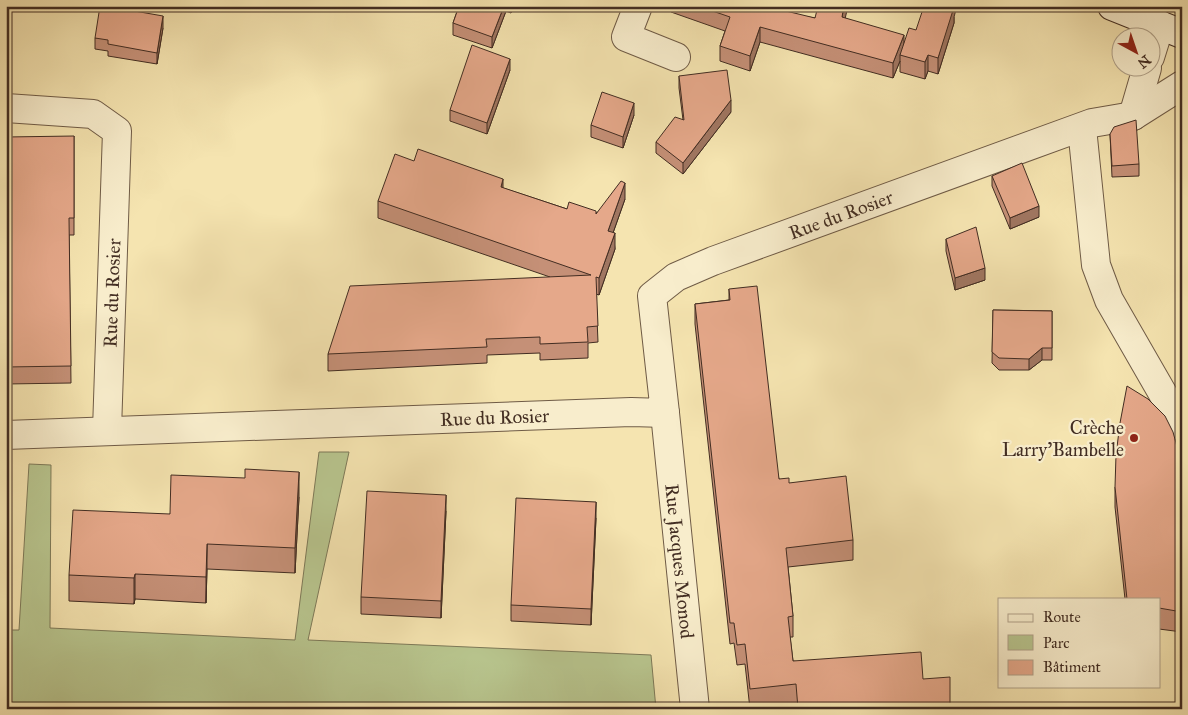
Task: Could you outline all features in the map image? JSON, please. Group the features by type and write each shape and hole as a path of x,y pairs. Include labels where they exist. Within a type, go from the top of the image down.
{"street":[{"path":"638,6 626,38 676,57"},
{"path":"1112,6 1171,30 1160,44"},
{"path":"1133,116 1144,78"},
{"name":"Rue du Rosier","path":"6,108 93,114 118,130 107,430 631,412 665,413 652,296 676,277 722,258 1092,123 1133,116 1182,85"},
{"path":"1082,128 1096,265 1109,300 1182,427"},
{"name":"Rue Jacques Monod","path":"665,413 695,709"},
{"path":"6,435 107,430"}],"green space":[{"path":"319,452 349,452 308,640 651,655 656,709 6,709 6,630 19,630 29,464 51,465 50,628 295,640"}],"building":[{"path":"100,6 163,16 157,53 108,44 108,40 95,38"},
{"path":"459,6 504,6 492,37 453,23"},
{"path":"698,6 754,6 764,10 765,6 815,18 818,6 844,6 842,17 904,35 893,63 760,27 750,56 720,46 730,17"},
{"path":"924,6 954,7 938,58 928,55 925,62 900,55 909,28 916,30"},
{"path":"472,45 510,59 487,123 450,110"},
{"path":"727,70 731,100 683,163 656,142 675,117 684,120 679,76"},
{"path":"602,92 634,103 623,137 591,125"},
{"path":"1136,120 1139,164 1112,166 1110,134 1114,127"},
{"path":"74,136 74,218 69,218 71,366 6,367 6,137"},
{"path":"418,149 503,179 501,187 567,209 569,202 596,211 596,214 621,181 625,183 608,231 615,233 599,278 596,277 598,326 587,327 588,342 540,344 540,337 486,339 487,347 328,354 350,286 591,275 378,201 395,154 414,161"},
{"path":"1022,163 1039,206 1010,218 992,176"},
{"path":"976,227 985,268 955,278 946,239"},
{"path":"757,286 779,479 789,478 789,483 846,476 853,540 786,548 793,616 788,617 793,661 921,652 923,679 950,677 950,709 798,709 796,684 750,689 745,644 737,645 734,623 730,623 695,304 730,300 729,289"},
{"path":"993,310 1052,311 1052,348 1042,348 1029,359 999,358 992,352"},
{"path":"1127,386 1148,399 1165,416 1182,458 1182,612 1160,608 1160,598 1127,598 1115,487 1120,423"},
{"path":"245,469 299,472 295,548 207,544 206,577 135,574 134,578 69,575 73,510 170,514 171,475 245,478"},
{"path":"367,491 446,495 441,601 361,597"},
{"path":"516,498 596,502 591,609 511,605"}],"place":[{"name":"Crèche Larry'Bambelle","path":"1134,438"}]}
